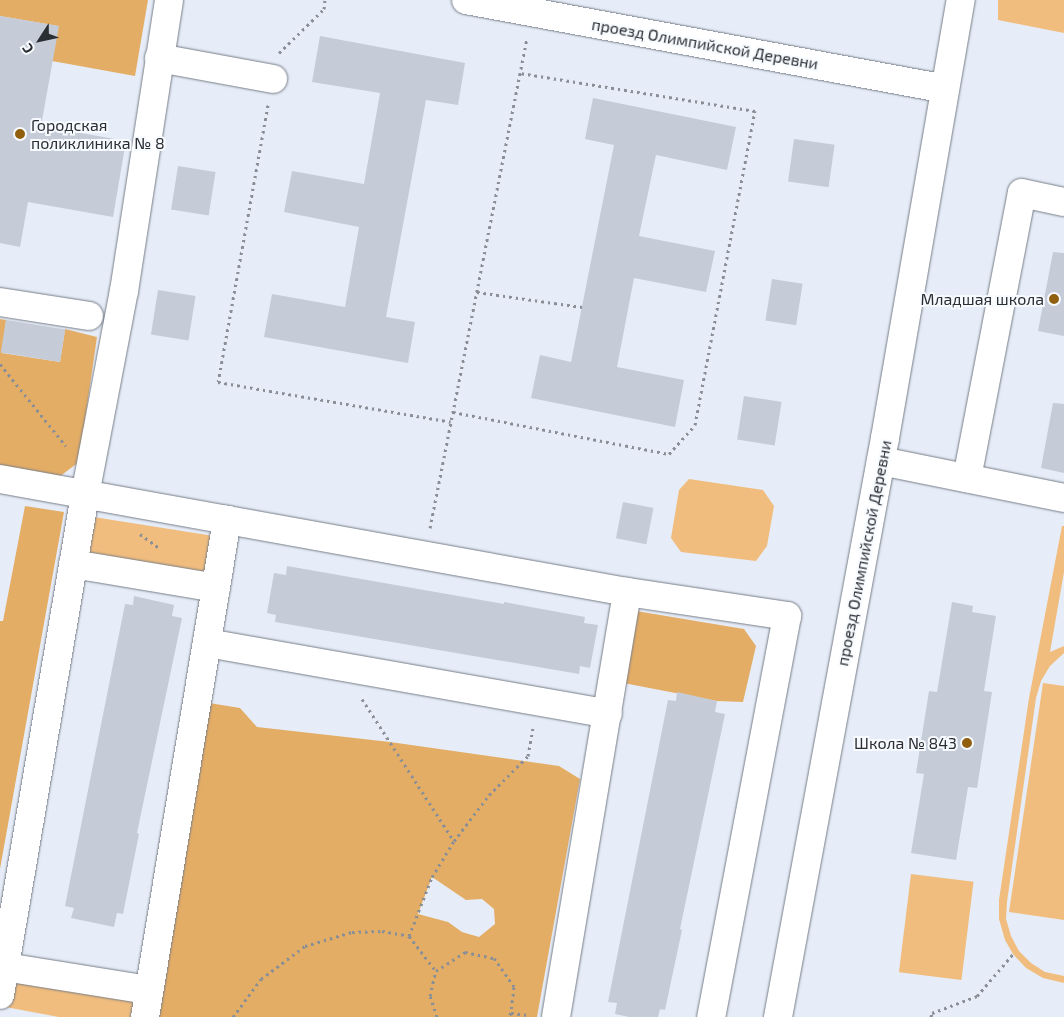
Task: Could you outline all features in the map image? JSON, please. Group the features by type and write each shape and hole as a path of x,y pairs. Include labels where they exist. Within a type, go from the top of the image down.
{"street":[{"path":"0,995 87,484 124,290 169,0"},
{"name":"проезд Олимпийской Деревни","path":"466,0 944,89"},
{"name":"проезд Олимпийской Деревни","path":"778,1017 881,461 944,89 961,0"},
{"path":"160,58 273,79"},
{"path":"967,478 1022,193 1064,202"},
{"path":"0,302 89,316"},
{"path":"881,461 1064,498"},
{"path":"0,479 87,484 227,520 627,592 787,616 711,1017"},
{"path":"145,1017 227,520"},
{"path":"73,564 216,588"},
{"path":"556,1017 627,592"},
{"path":"207,642 608,714"},
{"path":"5,967 149,990"}],"path":[{"path":"325,0 324,9 277,54 218,382 451,422"},
{"path":"424,556 528,36"},
{"path":"453,412 669,454 695,425 755,111 520,73"},
{"path":"476,292 582,306"},
{"path":"0,364 87,484"},
{"path":"138,533 169,555"},
{"path":"342,666 454,841"},
{"path":"409,936 432,877 454,841 489,795 528,756 538,702"},
{"path":"234,1017 261,979 305,946 352,932 382,931 409,936 436,971"},
{"path":"437,1017 430,996 436,971 465,952 494,958 514,987 511,1013 508,1017"},
{"path":"931,1017 932,1012 977,996 1013,954"}],"shaded area":[{"path":"0,0 148,0 135,76 52,61 58,26 0,16"},
{"path":"998,0 1064,0 1064,33 998,20"},
{"path":"0,319 6,320 2,353 60,362 65,329 97,337 79,462 59,477 0,465"},
{"path":"689,479 763,490 774,506 767,546 756,561 681,552 671,538 679,490"},
{"path":"25,506 64,512 0,869 0,621 3,621"},
{"path":"81,515 223,538 215,587 73,564"},
{"path":"1062,526 1064,526 1064,572 1050,652 1064,646 1064,653 1050,666 1041,681 1036,698 1006,919 1011,936 1019,951 1031,963 1045,972 1064,976 1064,983 1043,978 1026,968 1013,954 1005,940 999,919 999,900 1029,698"},
{"path":"624,609 744,629 756,646 743,702 717,701 613,681"},
{"path":"1043,683 1064,686 1064,920 1009,912"},
{"path":"197,701 240,708 257,727 390,742 559,766 580,779 537,1017 145,1017","holes":["432,877 466,900 482,899 494,909 495,924 479,937 462,932 448,922 418,914"]},
{"path":"911,874 974,882 961,980 899,972"},
{"path":"5,967 135,988 132,1017 59,1017 0,1006"}],"building":[{"name":"Городская поликлиника № 8","path":"0,16 59,26 41,126 126,141 113,217 28,202 20,247 0,243"},
{"path":"320,36 465,63 458,105 426,100 386,317 415,322 408,363 264,337 272,294 345,307 359,227 284,212 292,171 364,184 380,93 312,82"},
{"path":"593,98 736,127 727,170 656,155 639,236 715,251 706,292 634,278 617,367 684,380 675,427 531,398 540,355 571,362 614,145 585,139"},
{"path":"794,139 835,145 829,187 788,182"},
{"path":"178,166 216,172 209,215 171,209"},
{"name":"Младшая школа","path":"1053,252 1064,253 1064,336 1038,331"},
{"path":"772,279 803,284 796,325 765,320"},
{"path":"158,290 196,296 188,340 151,334"},
{"path":"6,320 65,329 60,362 1,353"},
{"path":"744,396 782,402 775,445 737,439"},
{"path":"1053,403 1064,404 1064,473 1041,468"},
{"path":"623,502 653,508 646,544 616,538"},
{"path":"287,566 585,617 584,623 598,625 590,668 580,666 579,674 275,622 276,615 267,613 274,573 286,575"},
{"path":"134,596 174,605 172,616 182,618 137,833 139,834 123,914 117,913 114,927 71,918 74,908 65,906 125,604 133,605"},
{"path":"952,602 973,606 972,612 996,616 984,691 992,692 977,788 968,787 956,860 911,853 924,774 916,773 929,691 937,692"},
{"path":"677,692 717,701 715,712 725,714 665,1010 660,1009 658,1017 629,1017 615,1014 617,1003 608,1002 668,700 676,701"}],"place":[{"name":"Городская поликлиника № 8","path":"20,134"},
{"name":"Младшая школа","path":"1054,299"},
{"name":"Школа № 843","path":"967,743"}]}
